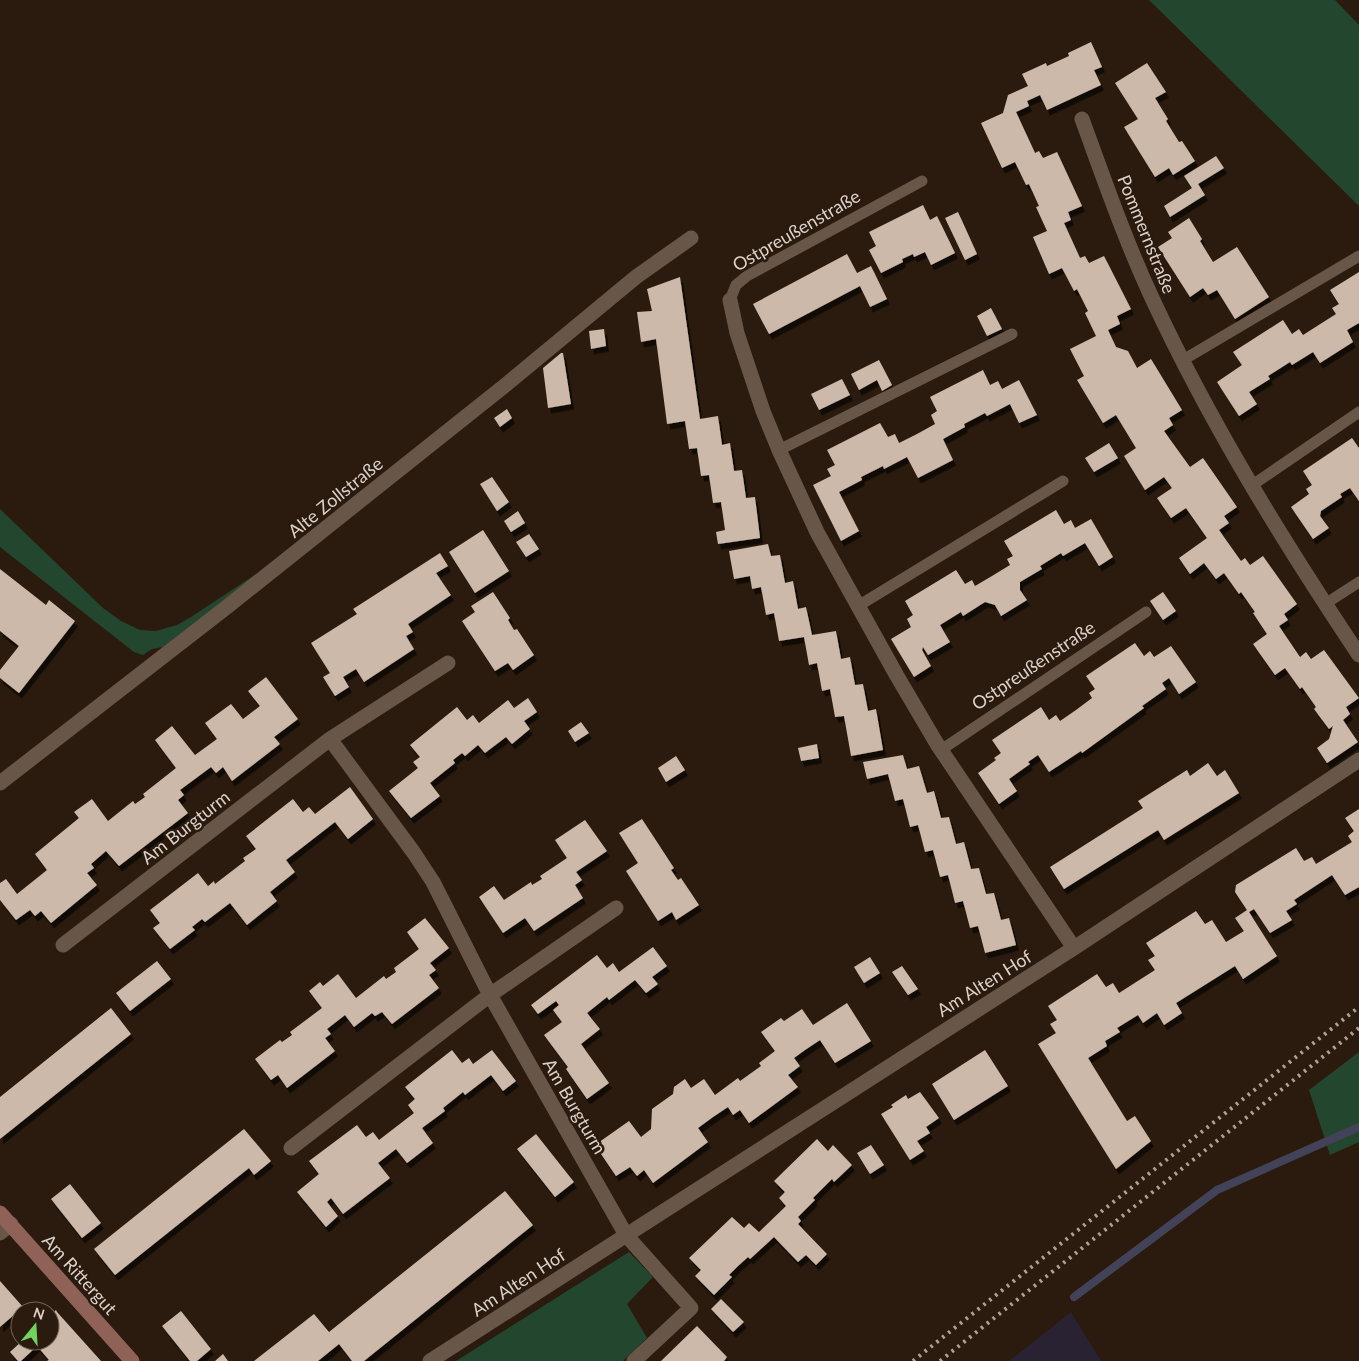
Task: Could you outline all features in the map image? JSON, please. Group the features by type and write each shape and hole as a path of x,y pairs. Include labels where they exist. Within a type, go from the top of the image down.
{"street":[{"name":"Pommernstraße","path":"1082,118 1129,246 1152,299 1213,419 1252,486 1359,655"},
{"name":"Alte Zollstraße","path":"0,783 243,595 508,383 636,277 692,238"},
{"name":"Ostpreußenstraße","path":"730,300 745,360 779,450 817,532 941,750 1074,948"},
{"name":"Am Burgturm","path":"63,945 330,739 448,663"},
{"name":"Am Burgturm","path":"330,739 414,853 433,882 490,995 626,1235"},
{"name":"Am Alten Hof","path":"430,1361 1074,948 1359,760"},
{"path":"291,1148 490,995 616,908"},
{"name":"Am Rittergut","path":"0,1213 5,1229 132,1361"},
{"path":"626,1235 691,1308 634,1361"}],"lane":[{"name":"Ostpreußenstraße","path":"730,300 736,285 747,276 922,181"},
{"path":"1183,360 1359,256"},
{"path":"779,450 1012,334"},
{"path":"1252,486 1359,412"},
{"path":"858,606 1063,481"},
{"path":"1325,604 1359,582"},
{"name":"Ostpreußenstraße","path":"941,750 1146,612"}],"shaded area":[{"path":"1071,1312 1101,1361 1009,1361"}],"green space":[{"path":"1149,0 1335,0 1359,25 1359,206"},
{"path":"0,509 103,608 121,621 140,630 156,631 177,625 262,570 163,647 152,649 143,655 134,652 0,547"},
{"path":"1359,1052 1359,1142 1330,1155 1309,1090"},
{"path":"629,1252 653,1277 627,1304 647,1338 623,1361 456,1361"}],"building":[{"path":"1091,42 1102,67 1094,70 1101,85 1047,110 1040,95 1027,101 1029,106 1016,112 1035,153 1039,151 1043,158 1057,152 1082,206 1068,212 1071,220 1064,223 1080,258 1085,256 1089,263 1104,256 1131,309 1117,316 1120,324 1108,330 1116,347 1128,351 1137,368 1151,359 1182,410 1169,418 1173,425 1164,431 1190,467 1203,458 1237,507 1224,516 1229,523 1219,530 1241,561 1245,558 1250,565 1263,556 1297,604 1284,614 1288,620 1279,626 1300,657 1306,652 1311,659 1324,650 1359,698 1346,707 1350,714 1343,720 1358,742 1327,763 1317,748 1329,739 1333,726 1329,729 1314,709 1316,707 1302,687 1300,689 1285,668 1275,675 1253,644 1267,634 1241,592 1239,594 1224,573 1216,579 1204,563 1190,574 1179,558 1207,538 1186,508 1171,518 1157,498 1172,488 1164,477 1145,490 1124,456 1136,448 1116,415 1103,423 1077,380 1084,376 1070,349 1096,336 1085,313 1088,311 1077,289 1074,291 1062,268 1049,274 1033,237 1047,231 1036,207 1039,206 1029,184 1026,185 1015,162 1002,168 981,123 1003,113 1008,95 1028,86 1022,74 1046,63 1047,66 1069,56 1068,53"},
{"path":"1147,63 1166,92 1155,98 1168,119 1166,121 1179,142 1182,141 1195,161 1173,175 1169,168 1155,177 1124,127 1138,119 1115,83"},
{"path":"1216,156 1224,168 1198,184 1205,195 1170,217 1164,206 1192,188 1184,176"},
{"path":"923,205 930,220 937,216 955,253 931,265 925,252 914,257 913,254 902,259 903,262 881,273 869,250 876,246 869,232"},
{"path":"958,212 977,254 965,260 945,218"},
{"path":"1189,218 1213,262 1237,247 1269,297 1235,319 1217,290 1208,295 1203,288 1190,297 1158,247 1172,238 1168,232"},
{"path":"847,254 857,273 871,266 887,299 870,307 860,286 769,334 753,304"},
{"path":"1359,272 1359,323 1347,330 1353,342 1320,363 1313,352 1292,365 1290,362 1268,376 1270,379 1249,392 1257,404 1239,416 1217,382 1242,365 1233,352 1283,320 1292,334 1299,329 1303,335 1336,314 1332,308 1339,304 1330,290"},
{"path":"680,277 700,419 718,416 722,445 730,443 734,471 742,470 746,498 755,497 760,538 718,544 716,532 725,530 721,502 713,503 709,475 701,476 697,448 689,449 685,421 667,424 656,339 641,342 637,312 652,311 647,289"},
{"path":"991,308 1002,329 987,336 977,316"},
{"path":"604,329 606,346 591,349 589,331"},
{"path":"563,353 571,404 548,408 543,368"},
{"path":"879,360 892,385 882,391 877,380 859,390 851,374"},
{"path":"983,370 990,385 998,381 1002,389 1019,380 1037,415 1019,423 1010,404 987,416 985,413 964,424 965,427 943,439 953,460 918,478 907,457 884,469 883,466 861,477 862,480 839,492 859,531 841,541 813,485 831,476 827,469 835,465 827,450 880,423 888,437 895,434 899,443 917,434 935,424 931,415 937,411 930,397"},
{"path":"842,379 850,395 819,410 811,394"},
{"path":"507,409 512,418 500,427 494,418"},
{"path":"1352,438 1359,448 1359,501 1350,488 1340,494 1342,497 1321,511 1320,516 1329,528 1313,539 1291,507 1309,494 1306,489 1312,485 1303,471"},
{"path":"1109,443 1118,458 1094,472 1085,458"},
{"path":"492,477 509,502 497,511 480,484"},
{"path":"1056,510 1064,524 1071,520 1075,528 1091,519 1113,557 1099,566 1085,543 1063,556 1061,553 1040,566 1042,569 1020,582 1020,590 1027,600 1001,616 995,605 985,602 963,616 961,612 940,625 950,642 928,655 923,647 922,650 931,666 914,677 891,639 911,627 907,619 913,615 905,601 956,570 965,584 972,580 975,586 992,576 1010,565 1007,559 1013,556 1004,541"},
{"path":"518,511 525,523 511,532 504,521"},
{"path":"483,530 509,571 475,593 449,552"},
{"path":"529,534 539,549 526,557 516,542"},
{"path":"768,544 771,556 780,555 785,583 793,581 798,609 806,607 812,635 836,631 841,659 850,657 855,685 863,684 868,711 876,709 883,750 851,756 844,716 835,717 830,689 822,691 817,663 809,665 804,637 779,641 774,613 766,615 761,587 752,589 750,576 734,579 729,551"},
{"path":"440,553 448,566 436,573 451,595 408,624 413,632 406,636 414,649 364,682 356,669 343,677 349,687 335,696 323,677 330,673 311,643 357,614 353,609"},
{"path":"0,569 46,605 49,600 75,621 19,693 0,678 0,670 19,646 0,631"},
{"path":"493,592 510,618 508,620 514,630 517,629 534,655 513,670 508,663 495,671 462,621 475,612 471,606"},
{"path":"1163,592 1176,611 1163,620 1150,601"},
{"path":"1135,643 1144,656 1150,651 1154,657 1171,646 1196,682 1179,694 1169,678 1162,683 1166,689 1142,706 1144,708 1082,753 1081,751 1049,772 1038,755 1028,762 1030,764 1009,779 1017,791 999,804 978,773 996,760 994,758 1001,753 992,740 1041,707 1049,720 1056,715 1060,721 1092,698 1089,693 1095,689 1086,676"},
{"path":"266,677 298,719 274,737 280,744 232,781 223,767 216,773 211,767 180,790 184,795 178,800 188,813 119,866 106,851 91,864 94,868 87,873 97,885 51,923 41,911 35,916 30,910 16,920 0,900 0,883 6,879 17,894 47,870 35,854 79,818 74,812 92,799 108,821 133,801 135,804 145,797 143,794 176,768 155,740 172,726 195,755 217,739 205,723 231,704 243,719 260,706 248,691"},
{"path":"528,698 537,712 524,721 530,729 512,744 506,737 485,753 478,745 465,756 462,753 453,760 455,763 430,783 440,796 411,818 389,791 418,768 413,762 420,757 410,745 457,707 467,720 473,715 479,723 508,700 514,708"},
{"path":"581,722 589,733 575,742 568,731"},
{"path":"817,744 819,758 801,761 798,748"},
{"path":"903,755 907,769 919,766 927,793 934,791 941,818 949,817 956,844 964,842 971,869 979,868 986,894 994,893 1001,920 1009,918 1016,945 985,953 978,926 970,928 963,901 955,903 948,875 940,877 933,850 925,852 918,825 910,827 903,799 895,801 888,774 867,779 863,762"},
{"path":"676,756 685,770 666,782 658,768"},
{"path":"1208,763 1217,776 1225,770 1239,793 1164,840 1158,830 1064,889 1050,867 1143,808 1138,801 1187,770 1190,776"},
{"path":"350,787 373,819 348,839 335,822 286,860 295,872 270,892 277,901 247,925 230,903 205,922 202,919 192,927 195,930 170,949 153,928 160,923 150,910 198,873 208,886 214,881 215,884 245,861 243,858 256,849 246,836 293,799 303,812 309,807 315,814"},
{"path":"1359,809 1359,887 1345,895 1332,875 1294,900 1297,904 1286,911 1292,920 1270,933 1254,909 1249,912 1277,956 1243,979 1235,966 1176,1003 1182,1013 1164,1025 1157,1013 1143,1023 1138,1015 1117,1028 1120,1032 1105,1041 1107,1046 1088,1058 1127,1121 1135,1116 1151,1141 1116,1169 1038,1044 1056,1033 1050,1024 1057,1020 1048,1006 1097,974 1106,987 1113,983 1119,993 1155,970 1148,960 1155,956 1146,943 1196,911 1205,924 1212,920 1226,942 1244,931 1235,918 1247,910 1235,892 1236,885 1296,848 1304,861 1312,857 1316,864 1352,842 1348,836 1354,831 1345,818"},
{"path":"642,819 674,868 671,870 678,880 681,878 699,905 676,920 672,912 658,921 626,871 638,863 619,833"},
{"path":"585,820 607,851 576,872 582,880 575,885 583,898 534,931 525,918 503,933 479,897 494,886 504,900 531,882 532,885 542,879 540,876 567,858 555,840"},
{"path":"425,918 449,948 430,963 436,970 429,975 439,988 392,1024 382,1012 375,1016 372,1013 354,1027 345,1015 327,1029 331,1034 325,1038 335,1051 287,1088 278,1075 271,1080 255,1059 280,1040 282,1042 292,1035 290,1032 322,1008 309,991 320,982 323,986 338,974 356,998 384,976 386,979 396,972 394,968 419,949 407,932"},
{"path":"653,947 667,966 652,977 658,984 646,993 635,980 609,1000 607,997 587,1013 600,1029 581,1044 609,1083 587,1099 566,1069 568,1067 544,1035 562,1022 553,1010 559,1005 556,1001 538,1014 531,1005 597,955 607,968 613,963 619,972"},
{"path":"870,957 880,973 864,983 854,967"},
{"path":"157,961 171,979 130,1011 116,993"},
{"path":"902,966 918,989 908,995 892,972"},
{"path":"847,1003 871,1041 835,1063 820,1040 794,1058 800,1066 788,1075 798,1087 749,1123 740,1110 733,1115 728,1107 698,1128 708,1142 653,1183 644,1170 637,1176 630,1167 616,1176 595,1145 629,1121 641,1137 651,1129 652,1109 673,1094 674,1087 685,1079 691,1088 704,1079 715,1095 738,1078 740,1081 761,1066 759,1063 775,1051 761,1032 781,1018 784,1021 802,1009 813,1025"},
{"path":"111,1008 131,1034 0,1139 0,1097"},
{"path":"452,1050 462,1063 469,1058 473,1064 492,1050 516,1081 503,1091 491,1075 465,1095 463,1092 443,1108 445,1111 422,1128 433,1143 407,1163 396,1149 378,1163 390,1178 343,1214 331,1198 327,1202 338,1216 326,1227 297,1192 319,1174 309,1161 357,1125 366,1137 373,1132 379,1140 414,1113 408,1105 415,1099 405,1087"},
{"path":"985,1050 1008,1086 954,1120 932,1084"},
{"path":"920,1092 939,1118 926,1127 930,1133 917,1141 924,1151 910,1160 881,1114 893,1107 891,1105 906,1095 908,1099"},
{"path":"244,1129 271,1161 254,1175 249,1168 115,1275 94,1249"},
{"path":"536,1134 574,1182 555,1197 517,1149"},
{"path":"817,1139 828,1151 833,1145 852,1165 834,1182 832,1179 798,1217 801,1221 798,1224 827,1254 816,1265 806,1255 798,1262 774,1237 750,1259 748,1257 738,1266 729,1275 732,1277 714,1295 695,1276 701,1270 689,1258 732,1217 744,1228 749,1223 759,1232 786,1206 779,1198 785,1192 774,1181"},
{"path":"871,1145 884,1165 870,1174 857,1153"},
{"path":"70,1184 101,1223 82,1238 51,1199"},
{"path":"505,1191 533,1225 364,1361 352,1361 339,1344 318,1361 254,1361 314,1314 329,1332"},
{"path":"0,1281 18,1301 10,1301 10,1318 0,1327"},
{"path":"721,1299 744,1322 733,1332 711,1309"},
{"path":"181,1311 211,1349 197,1361 190,1361 162,1326"},
{"path":"60,1315 101,1361 47,1361 49,1360 41,1351 60,1351"},
{"path":"697,1326 727,1357 724,1361 661,1361"},
{"path":"32,1351 21,1361 18,1361 10,1352"},
{"path":"223,1354 228,1361 215,1361"}],"waterway":[{"path":"1074,1297 1217,1190 1359,1127"}],"railway":[{"path":"913,1361 1359,1007"},
{"path":"940,1361 1359,1028"}]}
